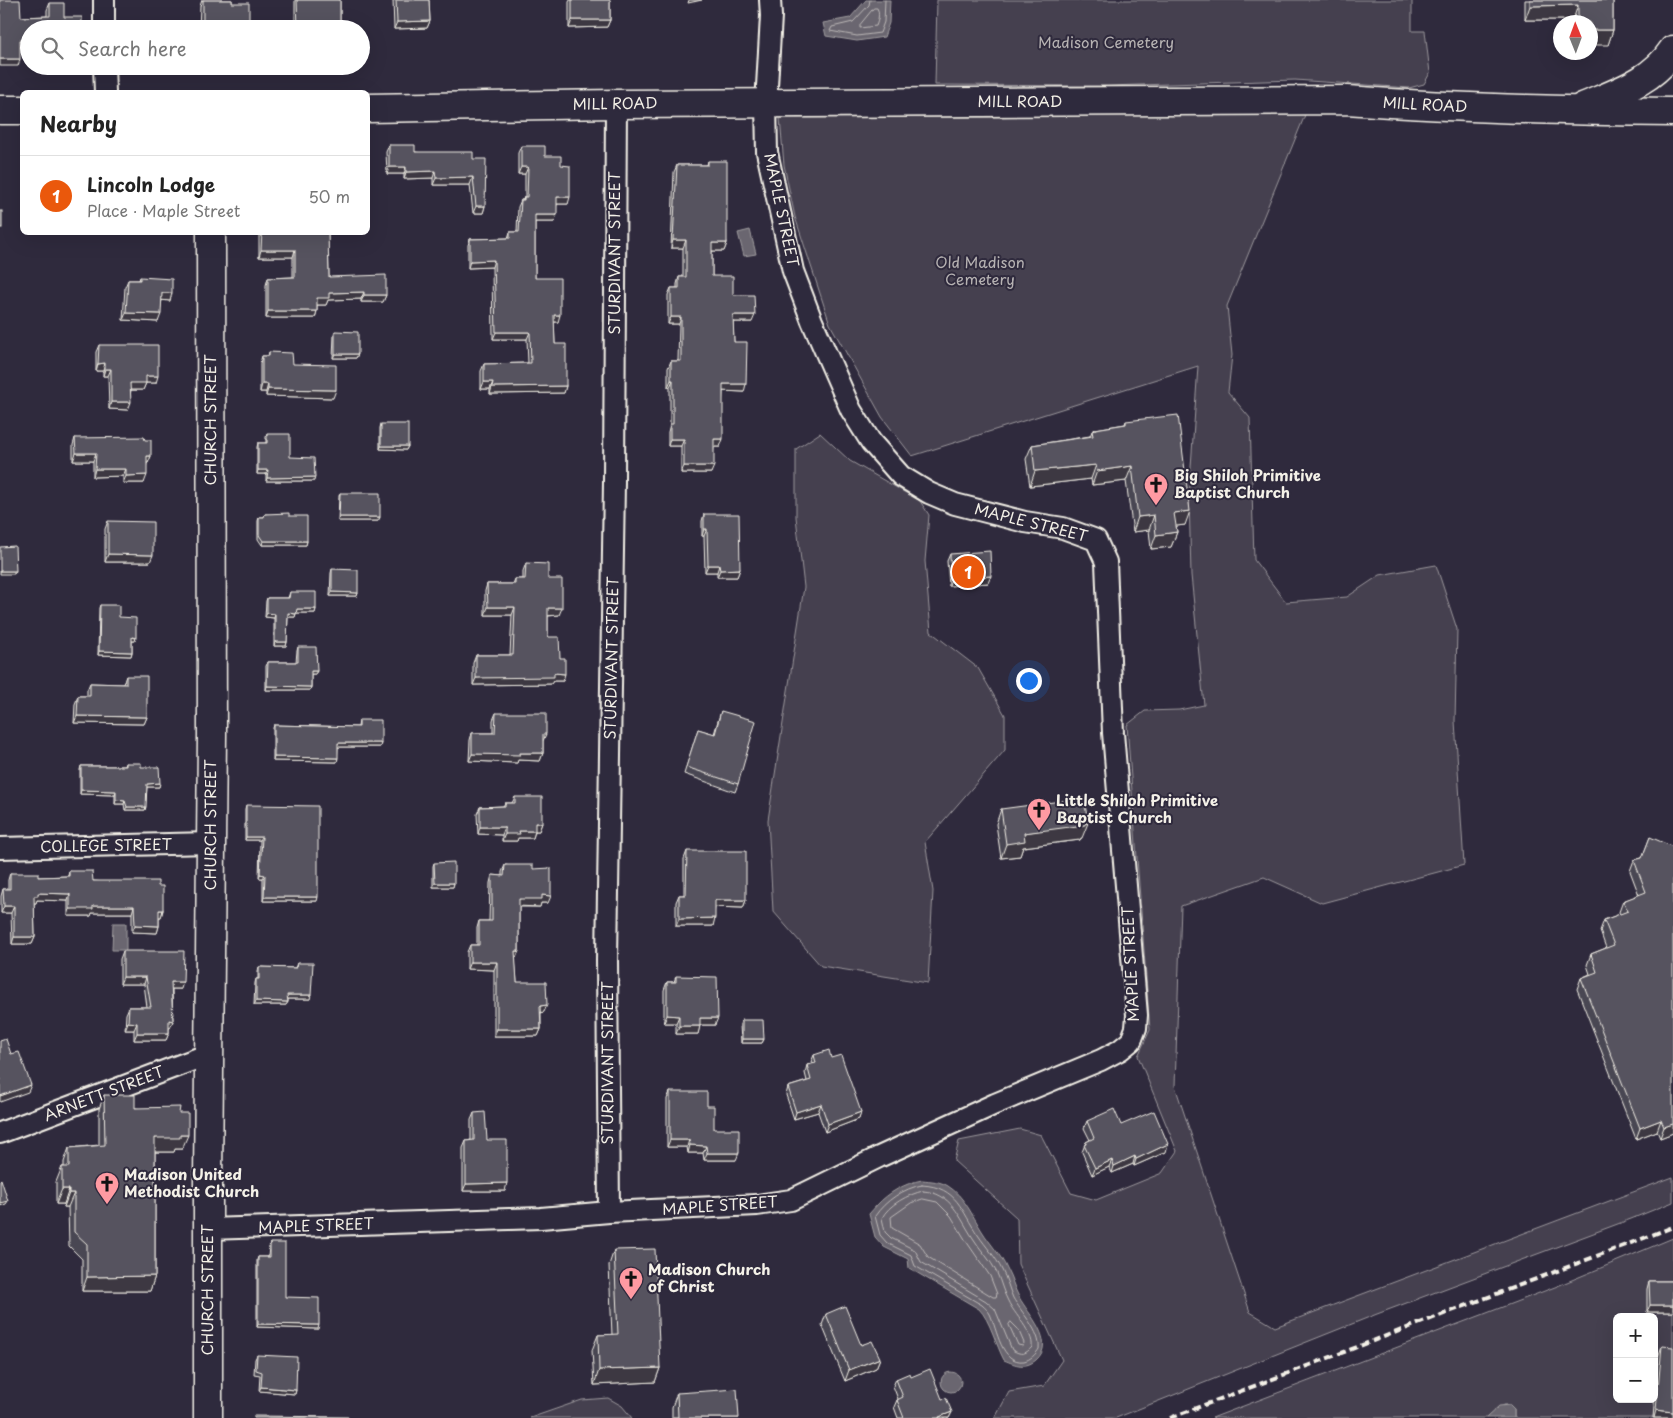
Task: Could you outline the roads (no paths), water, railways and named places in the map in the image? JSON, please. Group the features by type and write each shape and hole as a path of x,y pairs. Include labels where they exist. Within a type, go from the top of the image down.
{"street":[{"path":"104,0 104,20"},
{"name":"MAPLE STREET","path":"208,1229 541,1218 609,1212 757,1205 791,1200 994,1104 1101,1060 1120,1050 1131,1041 1136,1028 1137,1015 1113,733 1106,562 1096,540 1063,528 1025,522 956,504 930,493 901,476 871,442 851,410 812,321 793,271 767,152 766,104 771,16 770,0"},
{"path":"1574,111 1647,78 1666,60 1673,50"},
{"path":"104,75 105,90"},
{"name":"MILL ROAD","path":"370,108 616,104 1347,100 1441,107 1673,112"},
{"name":"STURDIVANT STREET","path":"609,1212 607,944 614,482 616,104"},
{"path":"0,110 20,110"},
{"name":"CHURCH STREET","path":"208,1418 211,843 211,235"},
{"name":"COLLEGE STREET","path":"0,848 211,843"},
{"name":"ARNETT STREET","path":"0,1133 209,1054"}],"water":[{"path":"866,0 890,0 889,23 884,37 857,41 826,36 823,23 850,18"},
{"path":"750,230 756,254 744,256 738,233"},
{"path":"113,923 126,923 126,950 112,950"},
{"path":"922,1180 945,1184 954,1190 967,1206 985,1236 1002,1259 1019,1297 1039,1328 1042,1337 1042,1353 1032,1363 1020,1365 1004,1360 990,1326 979,1309 909,1268 908,1259 884,1247 875,1237 869,1214 881,1201 892,1193 909,1183"},
{"path":"951,1372 958,1375 961,1382 958,1389 951,1392 944,1389 941,1382 944,1375"},
{"path":"1510,1405 1514,1409 1514,1418 1486,1418 1499,1406"}],"railway":[{"path":"1170,1418 1673,1227"}],"place":[{"name":"Big Shiloh Primitive Baptist Church","path":"1156,506"},
{"name":"Lincoln Lodge","path":"968,572"},
{"name":"Little Shiloh Primitive Baptist Church","path":"1039,831"},
{"name":"Madison United Methodist Church","path":"107,1205"},
{"name":"Madison Church of Christ","path":"631,1300"}],"park label":[{"name":"Madison Cemetery","path":"1106,43"},
{"name":"Old Madison Cemetery","path":"980,272"}]}
